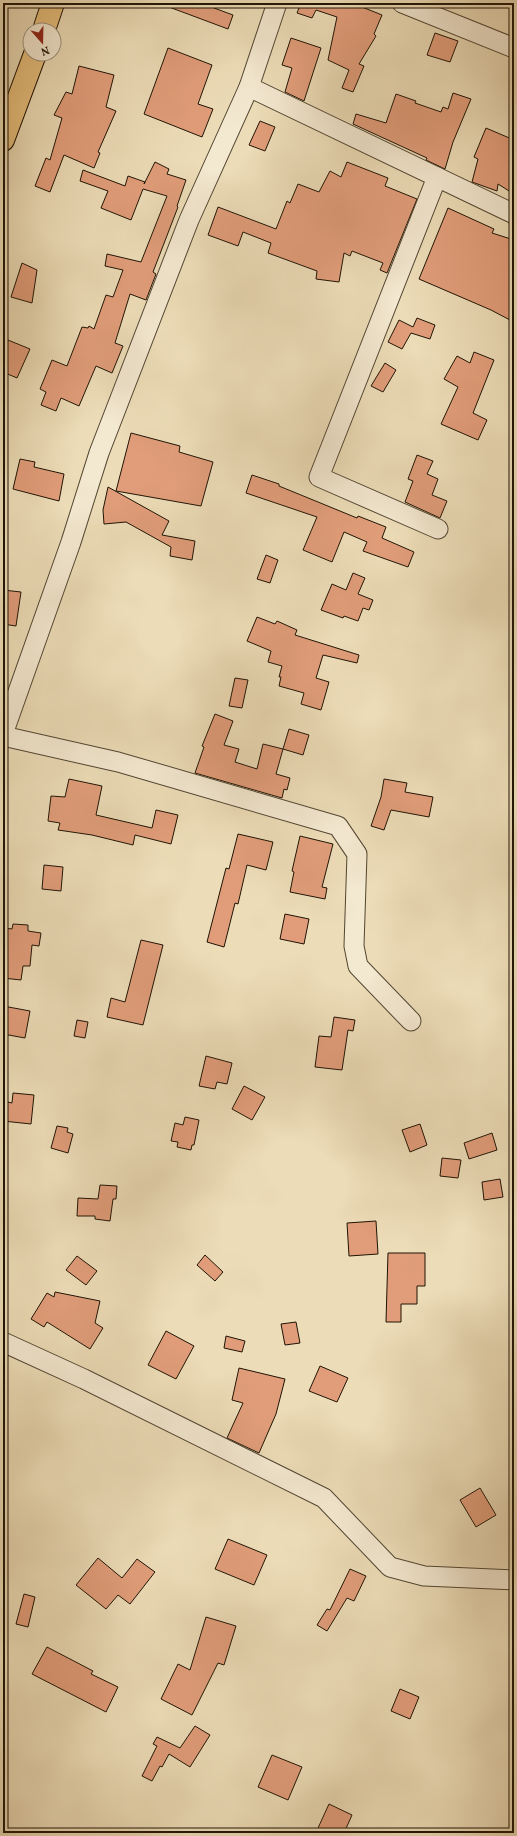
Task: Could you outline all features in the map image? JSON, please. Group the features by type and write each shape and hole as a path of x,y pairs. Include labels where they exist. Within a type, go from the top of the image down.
{"main road":[{"path":"47,22 54,3"},
{"path":"3,140 32,62"}],"street":[{"path":"277,3 249,87 189,220 99,453 71,542 3,735 118,762 338,826 357,854 354,946 358,966 411,1022"},
{"path":"402,3 434,9 514,48"},
{"path":"249,87 514,214"},
{"path":"437,177 319,477 438,529"},
{"path":"3,1342 84,1379 324,1498 390,1567 424,1576 514,1580"}],"building":[{"path":"216,3 214,8 233,15 228,29 161,4"},
{"path":"301,3 352,3 382,15 374,34 376,36 359,64 364,66 353,92 342,88 349,70 328,60 337,17 316,10 312,18 297,13"},
{"path":"435,33 458,41 450,62 427,55"},
{"path":"291,38 321,48 304,101 285,92 292,68 282,65"},
{"path":"168,48 212,65 198,104 213,109 202,137 144,114"},
{"path":"79,66 114,75 106,107 116,111 98,152 100,153 94,168 64,155 50,192 35,186 46,158 50,160 62,118 54,115 66,92 72,94"},
{"path":"453,93 471,99 453,142 445,169 426,160 427,158 353,124 356,114 386,123 396,94 416,101 415,103 441,112 443,107 448,109"},
{"path":"260,121 275,127 265,151 249,145"},
{"path":"486,128 514,140 514,194 498,184 497,191 472,182 478,159 474,157"},
{"path":"155,162 169,169 167,174 186,180 177,206 178,207 153,272 156,274 146,300 130,294 115,343 123,346 112,373 96,366 79,406 61,398 56,411 41,405 46,392 40,389 52,360 67,366 82,327 88,328 89,326 94,329 106,295 113,297 123,270 105,266 107,254 141,262 167,196 143,189 131,220 101,208 108,191 80,181 83,170 125,186 128,176 145,182"},
{"path":"347,162 388,178 385,186 417,199 387,273 380,270 383,263 352,251 350,256 344,253 339,282 316,279 317,271 268,253 271,243 243,232 238,246 208,235 218,207 276,229 287,201 290,203 298,184 319,192 330,171 341,177"},
{"path":"448,208 494,229 492,233 514,240 514,311 510,320 491,310 419,279"},
{"path":"22,263 37,270 32,303 11,297"},
{"path":"417,318 435,325 430,339 411,333 402,349 388,342 399,320 413,327"},
{"path":"3,338 30,349 17,378 3,372"},
{"path":"474,352 494,360 473,413 487,420 478,440 441,424 458,387 444,379 457,356 470,363"},
{"path":"385,363 396,370 383,392 371,386"},
{"path":"131,433 180,446 179,452 213,462 201,506 116,491"},
{"path":"417,455 433,461 427,474 438,479 432,495 447,501 440,518 405,502 413,481 408,479"},
{"path":"20,459 35,462 34,467 64,474 59,501 13,489"},
{"path":"252,475 279,484 279,486 357,518 358,516 386,527 382,538 414,552 408,567 363,551 367,542 344,532 332,562 303,550 317,517 246,493"},
{"path":"108,487 169,521 162,535 195,541 192,560 170,556 171,547 126,522 104,524 103,510"},
{"path":"266,555 278,560 270,583 257,579"},
{"path":"353,573 365,578 358,594 373,600 369,610 363,608 358,621 344,616 343,618 321,610 332,584 346,590"},
{"path":"3,590 21,592 16,626 3,624 7,603 3,602"},
{"path":"257,617 275,624 277,621 297,630 295,635 359,655 357,663 323,655 316,678 329,682 321,710 301,704 304,693 279,686 281,677 279,677 282,666 268,662 271,651 247,641"},
{"path":"235,678 248,680 242,708 229,706"},
{"path":"215,714 233,721 224,745 239,749 235,762 257,769 263,744 283,749 276,774 290,778 287,790 284,789 282,798 195,773 204,747 202,746"},
{"path":"289,729 309,735 303,755 283,749"},
{"path":"69,779 102,786 96,815 152,828 156,810 178,815 171,844 135,835 133,845 92,835 58,830 60,823 48,821 51,796 65,797"},
{"path":"384,779 407,783 405,792 433,797 429,817 391,810 384,830 371,826 381,797"},
{"path":"238,834 273,842 266,870 247,865 238,904 235,903 224,947 207,942 226,868 229,869"},
{"path":"300,836 333,844 322,887 327,888 325,899 290,892 294,872 292,871"},
{"path":"44,865 63,867 61,891 42,889"},
{"path":"285,914 309,919 304,944 280,939"},
{"path":"13,924 28,925 28,931 41,933 39,946 32,945 30,966 23,966 21,980 3,978 4,928 12,929"},
{"path":"141,940 163,945 143,1025 107,1017 111,998 125,1002"},
{"path":"3,1006 30,1011 25,1038 3,1034"},
{"path":"334,1017 355,1020 353,1031 348,1030 342,1070 315,1067 319,1036 331,1037"},
{"path":"77,1020 88,1022 85,1038 74,1036"},
{"path":"206,1056 232,1063 227,1084 217,1082 215,1089 199,1086"},
{"path":"244,1086 265,1097 252,1120 232,1109"},
{"path":"13,1093 34,1095 31,1124 3,1121 3,1101 12,1103"},
{"path":"185,1117 199,1120 194,1145 192,1145 191,1150 177,1147 178,1142 171,1141 175,1123 183,1125"},
{"path":"420,1124 427,1145 410,1152 402,1130"},
{"path":"57,1126 68,1128 67,1132 73,1134 68,1153 51,1148"},
{"path":"492,1133 497,1150 469,1159 464,1143"},
{"path":"442,1158 461,1160 458,1178 440,1176"},
{"path":"500,1179 503,1197 484,1200 482,1182"},
{"path":"100,1185 117,1186 116,1199 113,1199 110,1221 95,1219 95,1216 77,1216 78,1198 98,1199"},
{"path":"376,1221 378,1254 349,1256 347,1223"},
{"path":"388,1253 425,1253 425,1286 417,1286 417,1304 401,1304 401,1322 386,1322"},
{"path":"205,1255 223,1272 215,1281 197,1265"},
{"path":"77,1256 97,1271 86,1285 66,1270"},
{"path":"55,1292 100,1301 95,1323 103,1328 90,1349 47,1322 44,1327 31,1319 47,1293 54,1297"},
{"path":"296,1322 300,1343 285,1345 281,1324"},
{"path":"166,1331 194,1346 176,1379 148,1365"},
{"path":"226,1336 245,1341 242,1352 224,1348"},
{"path":"320,1366 348,1378 337,1402 309,1391"},
{"path":"239,1368 285,1379 276,1414 259,1453 227,1438 243,1403 232,1400"},
{"path":"480,1488 496,1515 476,1527 460,1500"},
{"path":"228,1539 267,1555 254,1585 215,1569"},
{"path":"98,1558 122,1578 137,1559 155,1572 130,1604 118,1595 106,1609 76,1585"},
{"path":"350,1569 366,1576 354,1601 347,1598 327,1631 317,1625 327,1609 330,1610"},
{"path":"24,1594 35,1597 28,1627 16,1624"},
{"path":"206,1617 236,1626 224,1665 218,1663 192,1715 161,1699 178,1664 190,1670"},
{"path":"47,1647 93,1671 91,1674 118,1687 106,1712 32,1674"},
{"path":"400,1689 419,1697 410,1719 391,1711"},
{"path":"195,1726 210,1735 190,1767 169,1754 162,1767 160,1766 152,1781 142,1776 157,1746 153,1744 157,1737 180,1748"},
{"path":"272,1755 302,1767 288,1800 258,1787"},
{"path":"329,1804 352,1815 344,1833 327,1833 318,1828"}]}
